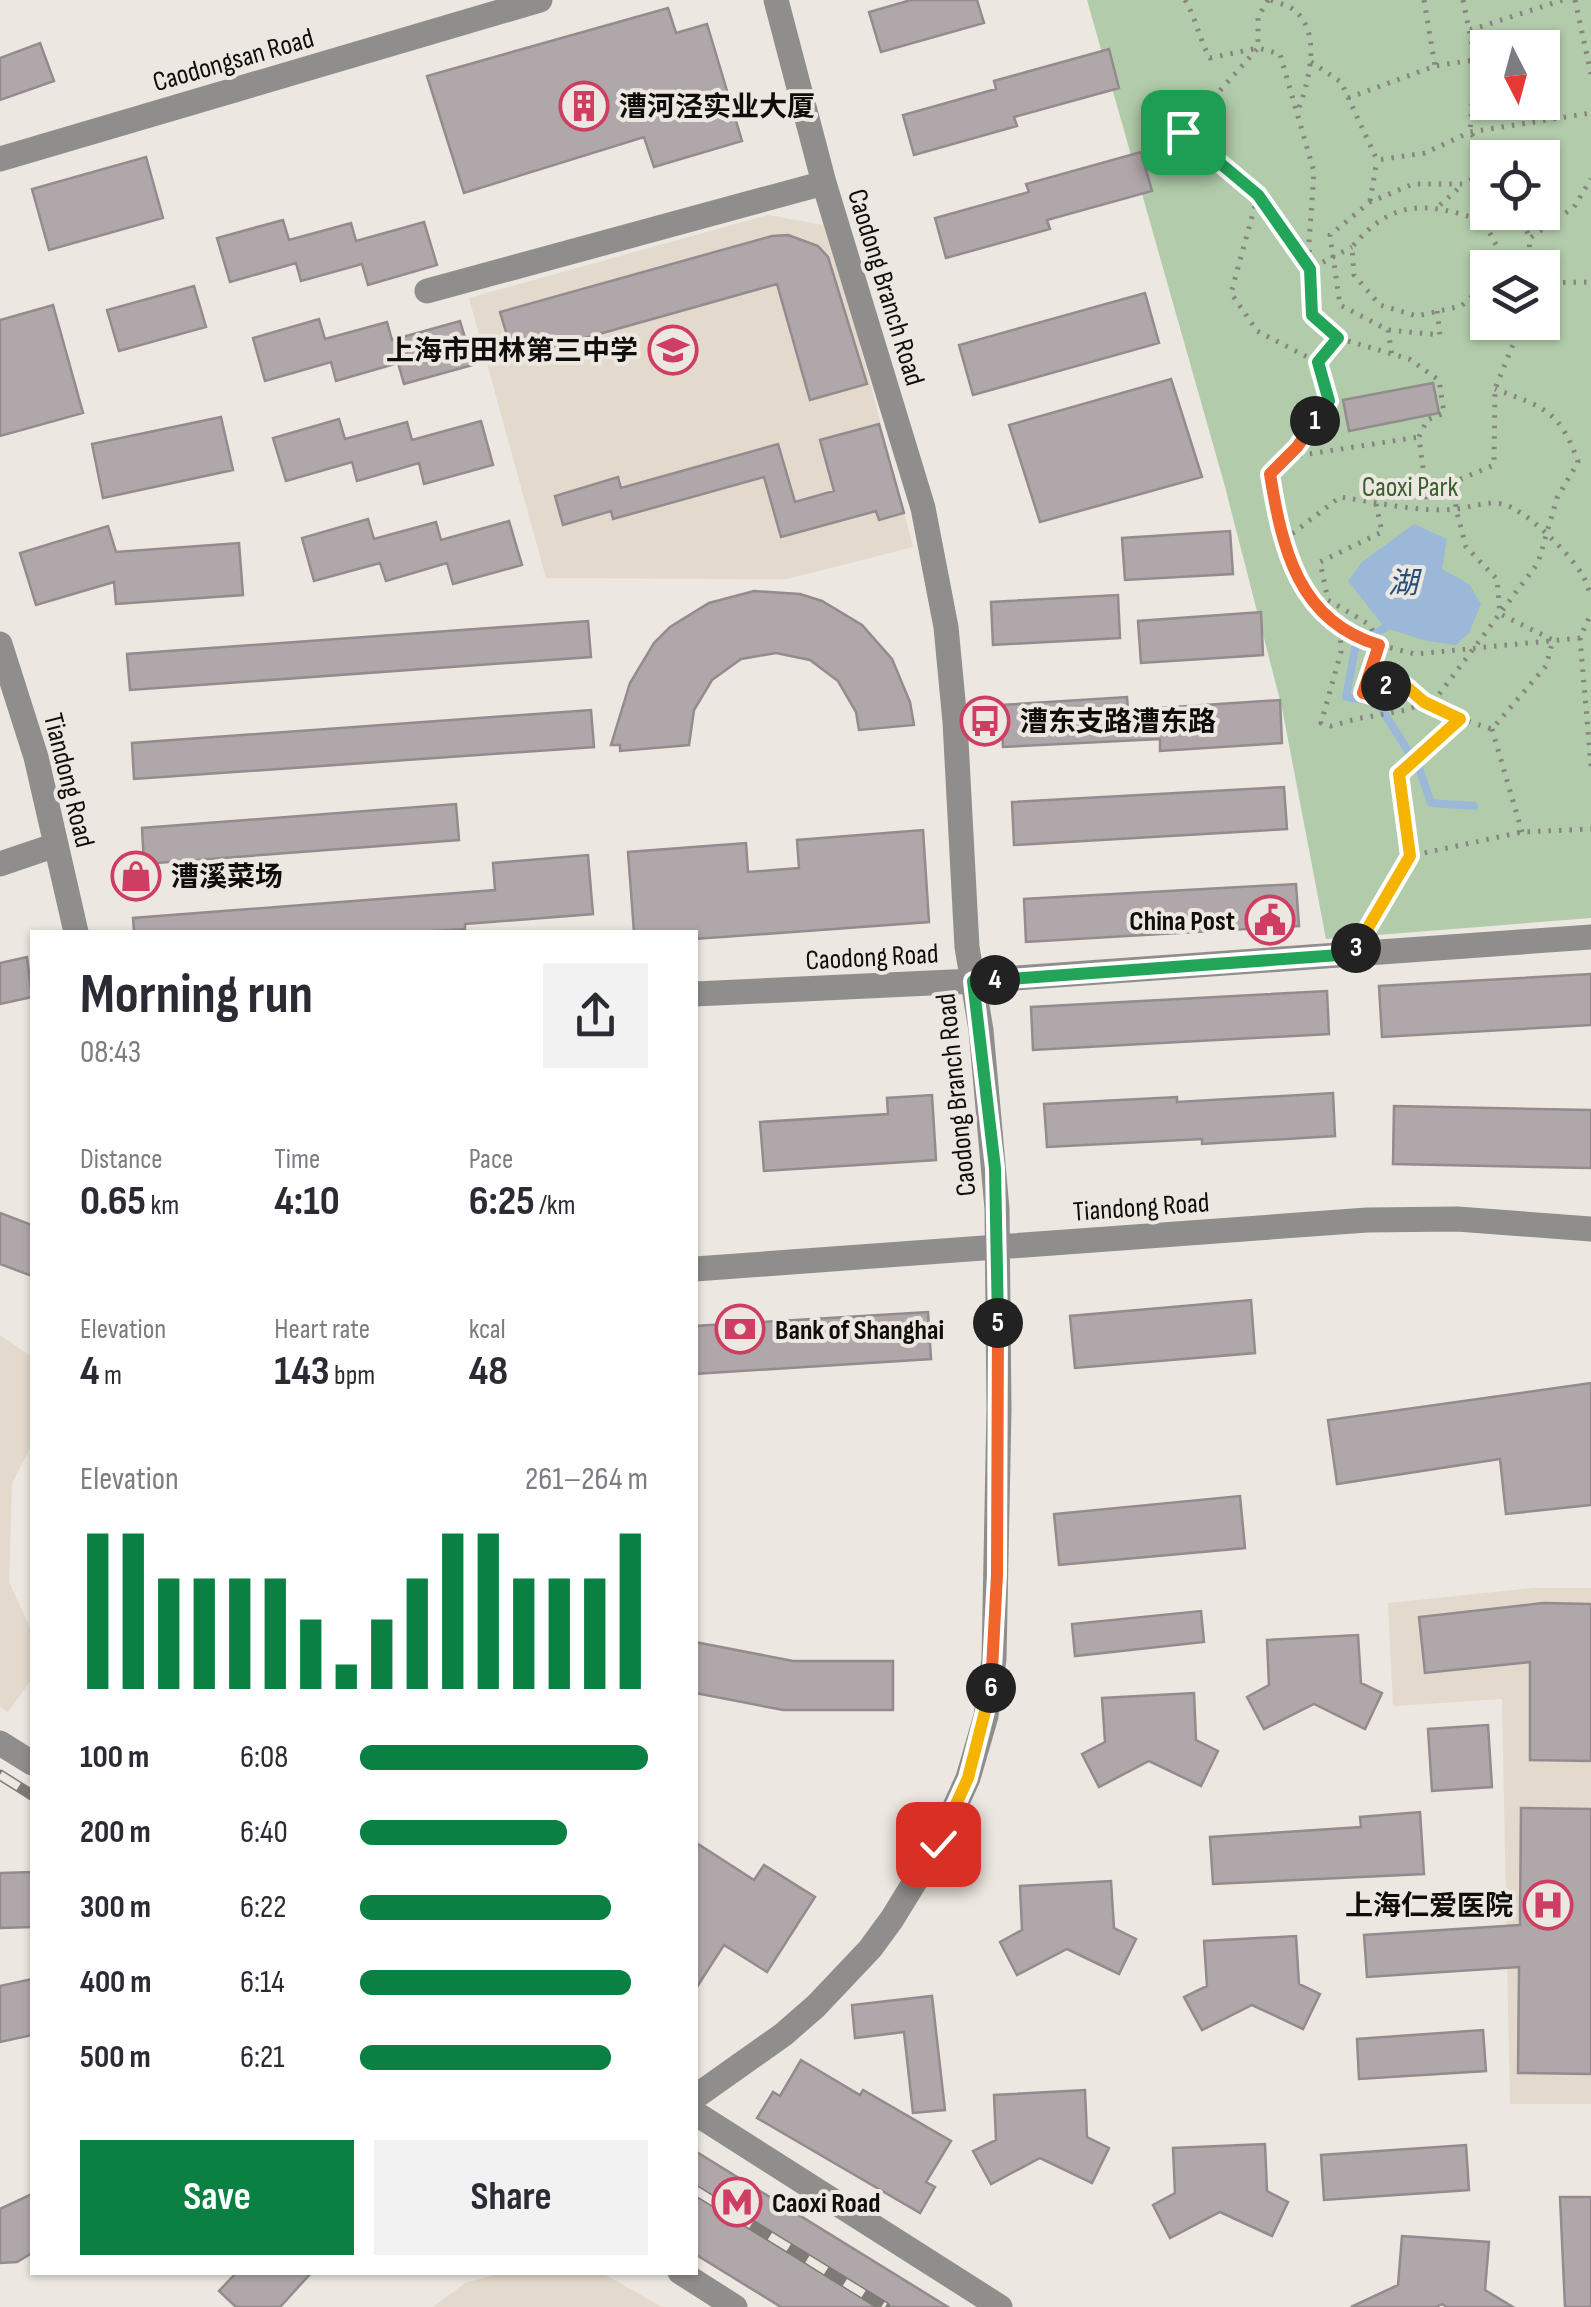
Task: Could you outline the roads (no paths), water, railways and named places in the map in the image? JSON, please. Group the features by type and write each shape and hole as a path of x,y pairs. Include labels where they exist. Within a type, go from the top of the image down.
{"street":[{"name":"Caodongsan Road","path":"0,158 540,0"},
{"name":"Caodong Branch Road","path":"698,2095 784,2034 870,1950 938,1844 968,1778 986,1716 994,1659 998,1446 995,1168 966,946 946,627 923,508 824,183 776,0"},
{"path":"427,291 824,183"},
{"name":"Tiandong Road","path":"0,644 36,757 76,930"},
{"path":"0,864 56,845"},
{"name":"Caodong Road","path":"698,994 973,981 1591,938"},
{"name":"Tiandong Road","path":"698,1269 1367,1220 1456,1218 1591,1229"},
{"path":"0,1743 30,1762"},
{"path":"698,2115 1000,2307"},
{"path":"685,2275 735,2307"}],"water":[{"name":"湖","path":"1414,524 1447,539 1442,569 1469,584 1481,604 1469,633 1456,645 1385,628 1348,581 1362,562"}],"waterway":[{"path":"1385,628 1356,644 1346,697 1377,702 1419,768 1431,803 1474,806"}],"railway":[{"path":"0,1775 30,1794"},
{"path":"698,2192 885,2307"}],"place":[{"name":"漕河泾实业大厦","path":"584,106"},
{"name":"上海市田林第三中学","path":"673,350"},
{"name":"漕东支路漕东路","path":"985,721"},
{"name":"漕溪菜场","path":"136,876"},
{"name":"China Post","path":"1270,920"},
{"name":"Bank of Shanghai","path":"740,1329"},
{"name":"上海仁爱医院","path":"1548,1905"},
{"name":"Caoxi Road","path":"737,2202"}],"park label":[{"name":"Caoxi Park","path":"1410,486"}]}
